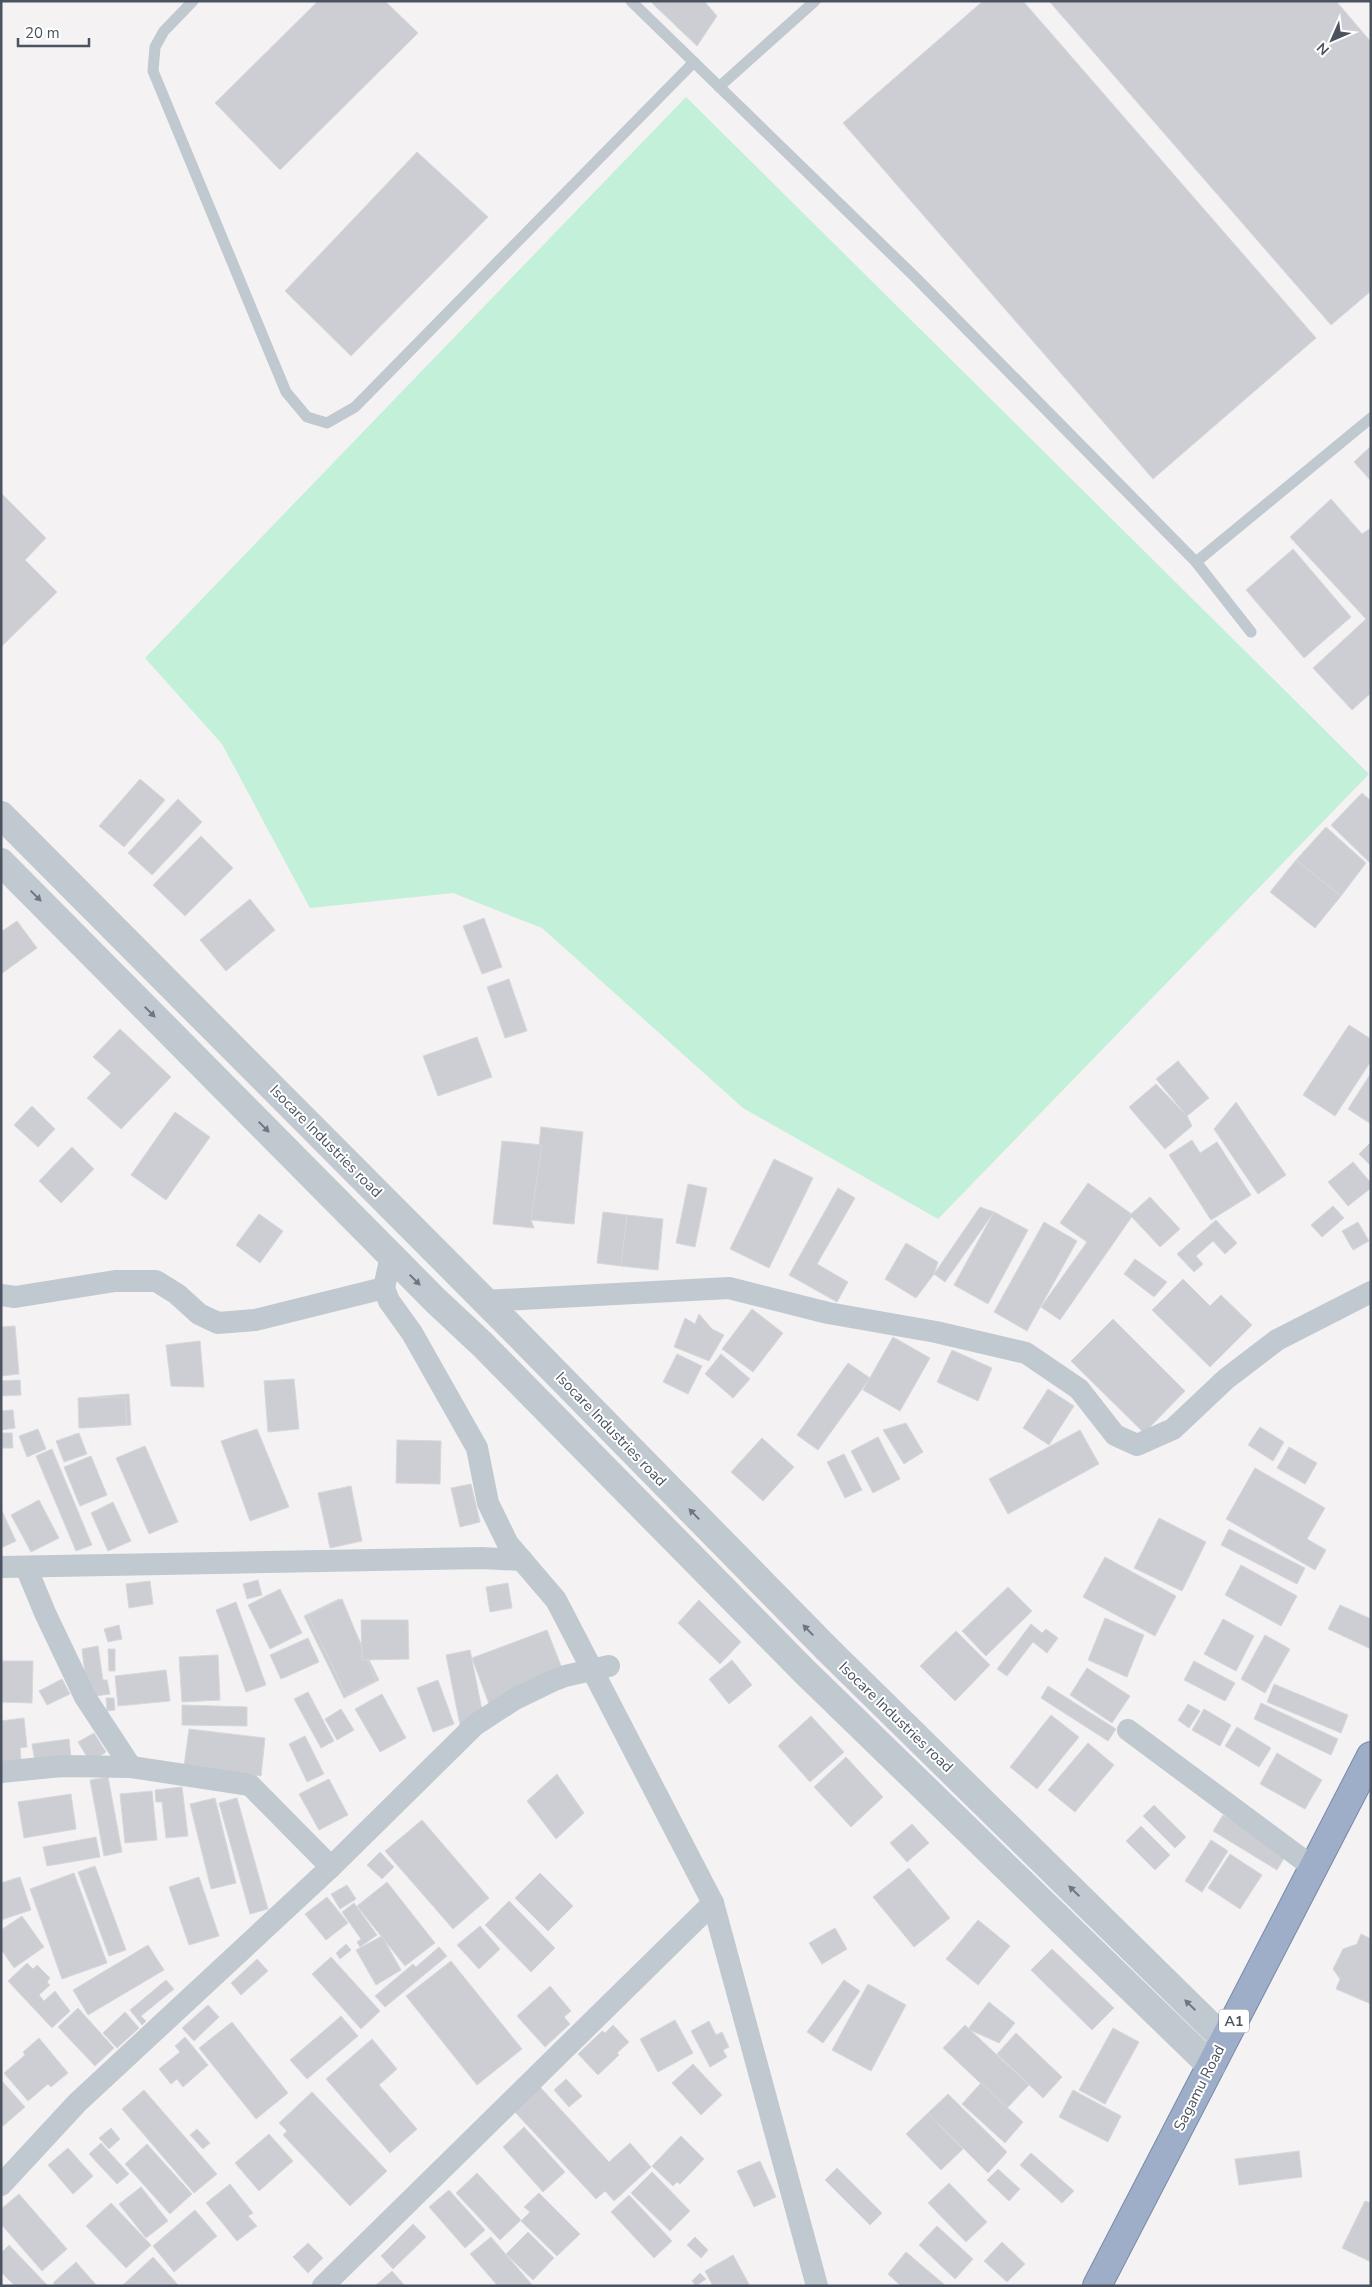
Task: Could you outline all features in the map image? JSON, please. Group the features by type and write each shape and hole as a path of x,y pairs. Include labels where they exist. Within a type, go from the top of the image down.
{"highway":[{"name":"Sagamu Road","path":"1097,2286 1371,1756"}],"street":[{"name":"Isocare Industries road","path":"1,815 827,1649 1224,2039"},
{"path":"2,863 25,838"},
{"name":"Isocare Industries road","path":"2,863 391,1256 483,1345 805,1672 1211,2066"},
{"path":"391,1256 384,1288 389,1301 412,1333 477,1448 488,1503 508,1544 556,1600 601,1668 713,1903 817,2286"},
{"path":"1,1295 15,1297 115,1281 156,1281 176,1294 199,1314 218,1323 255,1320 384,1288"},
{"path":"484,1301 729,1288 828,1313 936,1332 1026,1353 1079,1390 1115,1435 1137,1446 1173,1429 1226,1379 1277,1340 1371,1292"},
{"path":"1,1567 482,1558 522,1560"},
{"path":"26,1567 44,1613 85,1697 131,1767"},
{"path":"805,1672 827,1649"},
{"path":"1,2185 84,2097 331,1867 475,1725 515,1698 552,1681 601,1668"},
{"path":"1128,1730 1314,1868"},
{"path":"1,1772 62,1766 131,1767 250,1785 331,1867"},
{"path":"323,2286 713,1903"}],"lane":[{"path":"193,1 164,31 155,47 153,71 286,392 307,417 327,423 355,407 694,62"},
{"path":"631,1 915,276 1196,562 1251,632"},
{"path":"718,87 815,1"},
{"path":"1196,562 1371,418"}],"green space":[{"path":"686,97 1369,774 938,1219 743,1108 542,928 453,893 310,908 222,744 145,658"}],"building":[{"path":"318,1 385,1 418,33 280,170 215,103"},
{"path":"654,1 704,1 717,16 697,46 652,3"},
{"path":"983,1 1023,1 1316,338 1153,479 843,123"},
{"path":"1049,1 1336,1 1371,42 1371,291 1331,325"},
{"path":"417,152 488,217 351,356 285,291"},
{"path":"1371,446 1371,481 1354,462"},
{"path":"1,493 46,538 25,560 57,592 1,647"},
{"path":"1331,499 1362,534 1371,528 1371,693 1352,710 1313,668 1366,619 1290,537"},
{"path":"1293,549 1351,617 1304,658 1246,590"},
{"path":"140,779 165,800 124,847 99,826"},
{"path":"1362,793 1371,801 1371,864 1331,825"},
{"path":"178,799 202,822 152,875 128,853"},
{"path":"1326,827 1366,863 1341,896 1296,860"},
{"path":"201,836 233,868 185,916 153,885"},
{"path":"1296,860 1341,896 1315,928 1270,892"},
{"path":"250,899 275,930 226,971 200,940"},
{"path":"484,918 502,967 482,974 463,926"},
{"path":"17,921 37,948 1,974 1,932"},
{"path":"509,979 527,1031 505,1038 487,987"},
{"path":"1349,1025 1371,1039 1371,1061 1335,1116 1303,1095"},
{"path":"120,1029 171,1077 121,1129 87,1098 111,1073 93,1057"},
{"path":"477,1037 492,1077 438,1096 423,1056"},
{"path":"1178,1061 1209,1098 1187,1116 1156,1079"},
{"path":"1371,1073 1371,1124 1348,1109"},
{"path":"1156,1084 1187,1116 1192,1126 1165,1149 1129,1107"},
{"path":"1236,1102 1286,1175 1258,1194 1214,1129"},
{"path":"32,1106 55,1129 38,1147 14,1125"},
{"path":"175,1112 210,1137 166,1200 131,1175"},
{"path":"541,1127 583,1132 574,1224 531,1220"},
{"path":"1192,1140 1200,1153 1217,1142 1251,1195 1211,1220 1169,1155"},
{"path":"502,1141 542,1145 531,1220 534,1228 493,1224"},
{"path":"1371,1142 1371,1166 1359,1154"},
{"path":"72,1147 94,1169 61,1203 39,1181"},
{"path":"774,1159 813,1178 769,1268 730,1249"},
{"path":"1353,1162 1371,1183 1371,1188 1348,1206 1328,1182"},
{"path":"1088,1183 1133,1215 1060,1320 1041,1307 1087,1242 1060,1223"},
{"path":"688,1184 707,1188 695,1247 676,1243"},
{"path":"838,1188 855,1198 817,1264 848,1282 837,1302 789,1275"},
{"path":"1150,1197 1180,1229 1160,1247 1130,1215"},
{"path":"1333,1206 1344,1218 1322,1237 1311,1225"},
{"path":"980,1207 994,1212 945,1282 934,1274"},
{"path":"603,1212 627,1215 621,1266 597,1263"},
{"path":"994,1212 1028,1230 988,1304 954,1285"},
{"path":"259,1214 283,1231 260,1263 236,1245"},
{"path":"627,1215 663,1219 658,1270 621,1266"},
{"path":"1216,1220 1237,1243 1225,1254 1213,1241 1196,1256 1203,1264 1194,1272 1177,1254"},
{"path":"1044,1222 1077,1241 1027,1331 994,1312"},
{"path":"1358,1222 1369,1241 1353,1250 1342,1231"},
{"path":"906,1243 938,1262 934,1274 916,1298 885,1279"},
{"path":"1135,1259 1167,1282 1154,1297 1124,1274"},
{"path":"1183,1279 1210,1306 1221,1295 1252,1325 1210,1367 1152,1310"},
{"path":"752,1309 783,1333 753,1372 722,1349"},
{"path":"699,1314 712,1329 724,1335 709,1361 674,1347 685,1318 695,1324"},
{"path":"1113,1319 1185,1391 1144,1433 1071,1361"},
{"path":"15,1326 19,1374 1,1376 1,1327"},
{"path":"893,1337 930,1358 900,1411 863,1390"},
{"path":"200,1341 204,1387 171,1386 166,1345"},
{"path":"952,1350 992,1368 978,1401 937,1382"},
{"path":"677,1354 702,1366 688,1394 663,1382"},
{"path":"721,1354 750,1379 733,1398 705,1374"},
{"path":"848,1363 870,1378 818,1450 797,1435"},
{"path":"294,1379 299,1429 268,1432 264,1381"},
{"path":"20,1380 21,1395 1,1396 1,1381"},
{"path":"1048,1389 1074,1406 1049,1445 1023,1428"},
{"path":"129,1394 131,1425 82,1428 80,1398"},
{"path":"125,1397 127,1425 79,1428 78,1398"},
{"path":"13,1410 15,1428 1,1430 1,1411"},
{"path":"906,1423 923,1452 904,1464 883,1430"},
{"path":"1260,1427 1284,1442 1273,1461 1248,1445"},
{"path":"38,1429 46,1449 27,1457 19,1436"},
{"path":"257,1429 289,1507 250,1521 221,1441"},
{"path":"1080,1430 1099,1464 1008,1514 989,1479"},
{"path":"1,1433 12,1433 13,1448 1,1448"},
{"path":"79,1433 87,1454 64,1462 56,1441"},
{"path":"878,1437 900,1479 873,1493 851,1451"},
{"path":"762,1438 794,1467 763,1501 731,1472"},
{"path":"397,1440 441,1441 440,1484 396,1483"},
{"path":"145,1446 178,1522 149,1534 116,1458"},
{"path":"1289,1447 1317,1463 1305,1484 1277,1468"},
{"path":"52,1449 92,1545 76,1551 36,1456"},
{"path":"844,1454 862,1490 845,1498 827,1462"},
{"path":"91,1456 107,1495 80,1506 64,1467"},
{"path":"1255,1468 1325,1508 1307,1539 1326,1550 1315,1570 1226,1519"},
{"path":"471,1484 480,1522 460,1527 451,1488"},
{"path":"351,1486 362,1541 330,1548 318,1493"},
{"path":"39,1500 59,1538 31,1552 11,1515"},
{"path":"113,1502 131,1541 108,1551 91,1513"},
{"path":"1,1509 16,1541 1,1548"},
{"path":"1159,1518 1206,1542 1182,1591 1134,1568"},
{"path":"1229,1529 1305,1568 1297,1584 1221,1545"},
{"path":"1105,1557 1176,1596 1155,1636 1083,1597"},
{"path":"1241,1565 1297,1596 1281,1626 1225,1595"},
{"path":"258,1580 262,1595 247,1599 243,1584"},
{"path":"150,1581 153,1604 129,1608 126,1584"},
{"path":"508,1583 512,1608 490,1612 486,1587"},
{"path":"1008,1587 1032,1611 986,1656 962,1631"},
{"path":"280,1589 302,1633 270,1649 248,1605"},
{"path":"339,1599 379,1680 344,1698 304,1616"},
{"path":"342,1599 376,1681 346,1695 308,1615"},
{"path":"699,1600 741,1642 720,1664 678,1623"},
{"path":"236,1602 266,1685 246,1692 216,1610"},
{"path":"1340,1605 1371,1619 1371,1649 1328,1629"},
{"path":"1105,1618 1144,1635 1127,1677 1088,1660"},
{"path":"1223,1619 1254,1636 1236,1671 1204,1654"},
{"path":"361,1620 408,1620 409,1659 362,1660"},
{"path":"1031,1624 1042,1633 1046,1629 1058,1638 1047,1653 1033,1642 1007,1676 997,1669"},
{"path":"119,1625 122,1639 108,1642 104,1629"},
{"path":"547,1630 565,1676 489,1704 472,1658"},
{"path":"956,1631 990,1665 955,1701 920,1666"},
{"path":"1265,1635 1290,1649 1265,1693 1241,1679"},
{"path":"308,1638 319,1662 281,1679 270,1655"},
{"path":"98,1646 103,1680 107,1680 110,1694 95,1696 94,1690 87,1691 82,1649"},
{"path":"108,1649 115,1649 115,1671 109,1671"},
{"path":"470,1650 484,1720 460,1725 446,1655"},
{"path":"218,1655 220,1700 182,1702 179,1657"},
{"path":"732,1660 752,1685 729,1704 709,1679"},
{"path":"1,1661 33,1661 32,1703 1,1702"},
{"path":"1194,1661 1235,1683 1225,1701 1184,1680"},
{"path":"1087,1668 1130,1696 1112,1723 1070,1695"},
{"path":"166,1670 170,1701 118,1706 115,1676"},
{"path":"62,1679 70,1694 47,1705 39,1691"},
{"path":"438,1680 454,1724 433,1732 417,1688"},
{"path":"1274,1684 1348,1715 1341,1733 1267,1702"},
{"path":"1048,1686 1116,1729 1108,1741 1041,1698"},
{"path":"308,1692 334,1741 321,1748 294,1699"},
{"path":"382,1694 406,1738 380,1752 355,1709"},
{"path":"106,1698 114,1698 115,1710 107,1711"},
{"path":"1261,1703 1338,1739 1331,1755 1254,1719"},
{"path":"1188,1704 1200,1711 1189,1728 1178,1720"},
{"path":"182,1705 247,1707 247,1726 182,1725"},
{"path":"341,1709 354,1730 337,1740 325,1719"},
{"path":"1204,1709 1231,1725 1220,1746 1192,1730"},
{"path":"1051,1715 1079,1737 1037,1789 1010,1767"},
{"path":"811,1716 844,1752 810,1782 778,1746"},
{"path":"24,1718 27,1747 20,1748 21,1760 1,1762 1,1721"},
{"path":"1237,1727 1271,1748 1259,1767 1225,1746"},
{"path":"189,1729 265,1738 261,1776 184,1766"},
{"path":"94,1733 106,1752 90,1762 78,1742"},
{"path":"305,1736 324,1774 307,1782 289,1744"},
{"path":"69,1739 71,1758 35,1762 32,1744"},
{"path":"1088,1743 1114,1765 1075,1812 1048,1790"},
{"path":"1277,1753 1322,1780 1305,1809 1260,1784"},
{"path":"846,1757 883,1797 851,1827 814,1787"},
{"path":"557,1774 584,1813 556,1839 527,1801"},
{"path":"108,1777 122,1852 104,1856 90,1780"},
{"path":"329,1779 348,1815 319,1830 299,1794"},
{"path":"182,1787 188,1836 166,1838 162,1802 156,1802 155,1790"},
{"path":"152,1791 157,1840 125,1843 120,1794"},
{"path":"71,1794 76,1829 24,1838 18,1802"},
{"path":"215,1798 236,1883 211,1889 190,1804"},
{"path":"237,1798 268,1909 250,1914 219,1803"},
{"path":"1154,1805 1186,1837 1175,1848 1143,1816"},
{"path":"1223,1815 1287,1853 1277,1870 1213,1831"},
{"path":"422,1820 489,1898 453,1929 385,1851"},
{"path":"912,1824 929,1843 907,1862 890,1843"},
{"path":"1141,1826 1170,1855 1155,1870 1126,1841"},
{"path":"96,1837 100,1857 47,1866 43,1847"},
{"path":"1211,1840 1228,1851 1202,1892 1185,1881"},
{"path":"380,1852 394,1867 382,1879 367,1865"},
{"path":"1230,1854 1262,1875 1240,1909 1208,1888"},
{"path":"95,1866 126,1950 109,1956 78,1872"},
{"path":"909,1868 950,1918 914,1947 873,1897"},
{"path":"74,1873 107,1963 62,1979 30,1889"},
{"path":"540,1873 573,1906 548,1931 515,1898"},
{"path":"20,1877 31,1910 1,1920 1,1883"},
{"path":"199,1877 219,1936 189,1945 169,1887"},
{"path":"387,1882 435,1943 405,1966 357,1906"},
{"path":"347,1885 356,1899 340,1909 331,1894"},
{"path":"327,1897 348,1923 326,1940 305,1914"},
{"path":"509,1901 555,1948 531,1972 485,1925"},
{"path":"354,1903 377,1935 360,1947 357,1942 361,1939 342,1912"},
{"path":"22,1916 44,1947 14,1968 1,1949 1,1930"},
{"path":"978,1920 1010,1946 978,1985 946,1959"},
{"path":"480,1926 500,1949 479,1969 457,1945"},
{"path":"835,1928 847,1949 822,1964 809,1943"},
{"path":"1361,1934 1371,1939 1371,2004 1336,1989 1340,1979 1333,1969 1343,1949 1357,1944"},
{"path":"382,1936 401,1970 376,1985 356,1950"},
{"path":"346,1944 351,1950 340,1959 336,1953"},
{"path":"148,1945 164,1970 88,2015 73,1990"},
{"path":"439,1947 447,1956 385,2007 375,1996 413,1964 416,1967"},
{"path":"1052,1949 1114,2008 1092,2030 1031,1970"},
{"path":"331,1957 380,2011 361,2029 312,1974"},
{"path":"257,1959 268,1971 241,1995 231,1983"},
{"path":"451,1961 522,2049 477,2085 406,1996"},
{"path":"27,1963 33,1969 37,1965 50,1978 47,1982 50,1985 39,1995 44,2001 55,1991 70,2011 52,2028 8,1981"},
{"path":"166,1980 174,1989 141,2016 146,2021 142,2025 130,2010"},
{"path":"844,1980 860,1991 823,2043 807,2032"},
{"path":"868,1984 906,2005 871,2071 832,2050"},
{"path":"550,1986 571,2011 564,2017 570,2024 545,2047 517,2016"},
{"path":"989,2002 1015,2023 999,2043 968,2029"},
{"path":"208,2005 219,2017 194,2041 182,2028"},
{"path":"78,2008 114,2048 95,2066 58,2027"},
{"path":"125,2012 139,2028 117,2048 103,2033"},
{"path":"341,2016 358,2036 307,2079 290,2060"},
{"path":"675,2020 693,2053 658,2072 640,2039"},
{"path":"709,2021 716,2035 722,2032 729,2047 723,2050 727,2057 710,2067 691,2031"},
{"path":"232,2022 288,2093 256,2119 199,2048"},
{"path":"613,2025 629,2042 617,2053 619,2055 598,2075 578,2054 602,2031 605,2033"},
{"path":"965,2025 1029,2085 1007,2108 943,2048"},
{"path":"1113,2028 1139,2042 1105,2104 1079,2090"},
{"path":"1016,2033 1062,2077 1043,2098 997,2054"},
{"path":"185,2037 208,2065 183,2087 177,2079 171,2084 159,2069 180,2052 175,2046"},
{"path":"39,2038 68,2073 51,2087 48,2084 28,2101 4,2073 25,2055 23,2052"},
{"path":"372,2039 397,2069 379,2085 417,2129 390,2153 326,2079"},
{"path":"693,2064 722,2095 701,2115 672,2083"},
{"path":"566,2079 582,2096 569,2107 554,2090"},
{"path":"1,2080 25,2107 3,2126 1,2124"},
{"path":"981,2083 1023,2122 1005,2143 962,2104"},
{"path":"540,2087 609,2162 630,2143 651,2167 614,2201 605,2191 596,2199 514,2111"},
{"path":"144,2090 217,2174 194,2193 122,2109"},
{"path":"1073,2090 1121,2116 1108,2142 1059,2117"},
{"path":"312,2092 387,2171 350,2206 283,2135 287,2131 279,2123"},
{"path":"948,2094 1007,2152 988,2173 928,2113"},
{"path":"928,2113 963,2149 941,2170 906,2134"},
{"path":"524,2127 565,2172 543,2192 503,2147"},
{"path":"111,2128 120,2139 109,2149 99,2138"},
{"path":"197,2129 210,2143 203,2149 190,2135"},
{"path":"269,2134 293,2161 259,2191 235,2163"},
{"path":"681,2136 704,2159 680,2184 677,2182 673,2186 652,2166"},
{"path":"101,2143 129,2174 117,2184 89,2154"},
{"path":"147,2144 192,2194 170,2214 125,2164"},
{"path":"68,2148 93,2176 73,2194 48,2165"},
{"path":"1299,2151 1302,2177 1239,2185 1235,2159"},
{"path":"1031,2153 1074,2191 1062,2203 1020,2165"},
{"path":"760,2161 776,2197 754,2207 737,2171"},
{"path":"837,2168 882,2213 870,2225 825,2180"},
{"path":"998,2169 1020,2189 1009,2201 987,2180"},
{"path":"652,2172 690,2211 670,2231 631,2193"},
{"path":"477,2173 521,2220 500,2240 456,2193"},
{"path":"949,2183 987,2222 966,2242 928,2203"},
{"path":"230,2184 253,2213 248,2216 257,2226 237,2241 206,2203"},
{"path":"141,2187 168,2221 146,2238 119,2204"},
{"path":"449,2190 485,2230 465,2248 429,2207"},
{"path":"539,2193 580,2234 557,2256 521,2221 530,2212 524,2207"},
{"path":"19,2194 67,2249 42,2271 1,2224 1,2209"},
{"path":"629,2195 672,2241 654,2258 611,2212"},
{"path":"1365,2201 1371,2203 1371,2262 1342,2248"},
{"path":"111,2203 151,2245 126,2268 86,2226"},
{"path":"195,2210 217,2236 174,2272 153,2246"},
{"path":"413,2224 426,2237 393,2269 381,2256"},
{"path":"937,2226 973,2259 955,2279 919,2245"},
{"path":"528,2232 554,2258 533,2280 506,2254"},
{"path":"491,2237 533,2286 498,2286 470,2254"},
{"path":"695,2237 708,2250 701,2258 687,2245"},
{"path":"1002,2242 1025,2264 1007,2282 984,2261"},
{"path":"308,2243 323,2258 308,2273 293,2257"},
{"path":"9,2245 48,2286 15,2286 1,2272 1,2253"},
{"path":"906,2252 946,2286 901,2286 888,2274"},
{"path":"733,2255 750,2286 713,2286 705,2271"},
{"path":"153,2257 179,2286 122,2286"},
{"path":"76,2262 97,2286 56,2286 53,2283"},
{"path":"392,2271 405,2286 375,2286"},
{"path":"700,2273 706,2279 696,2286 692,2281"}]}
